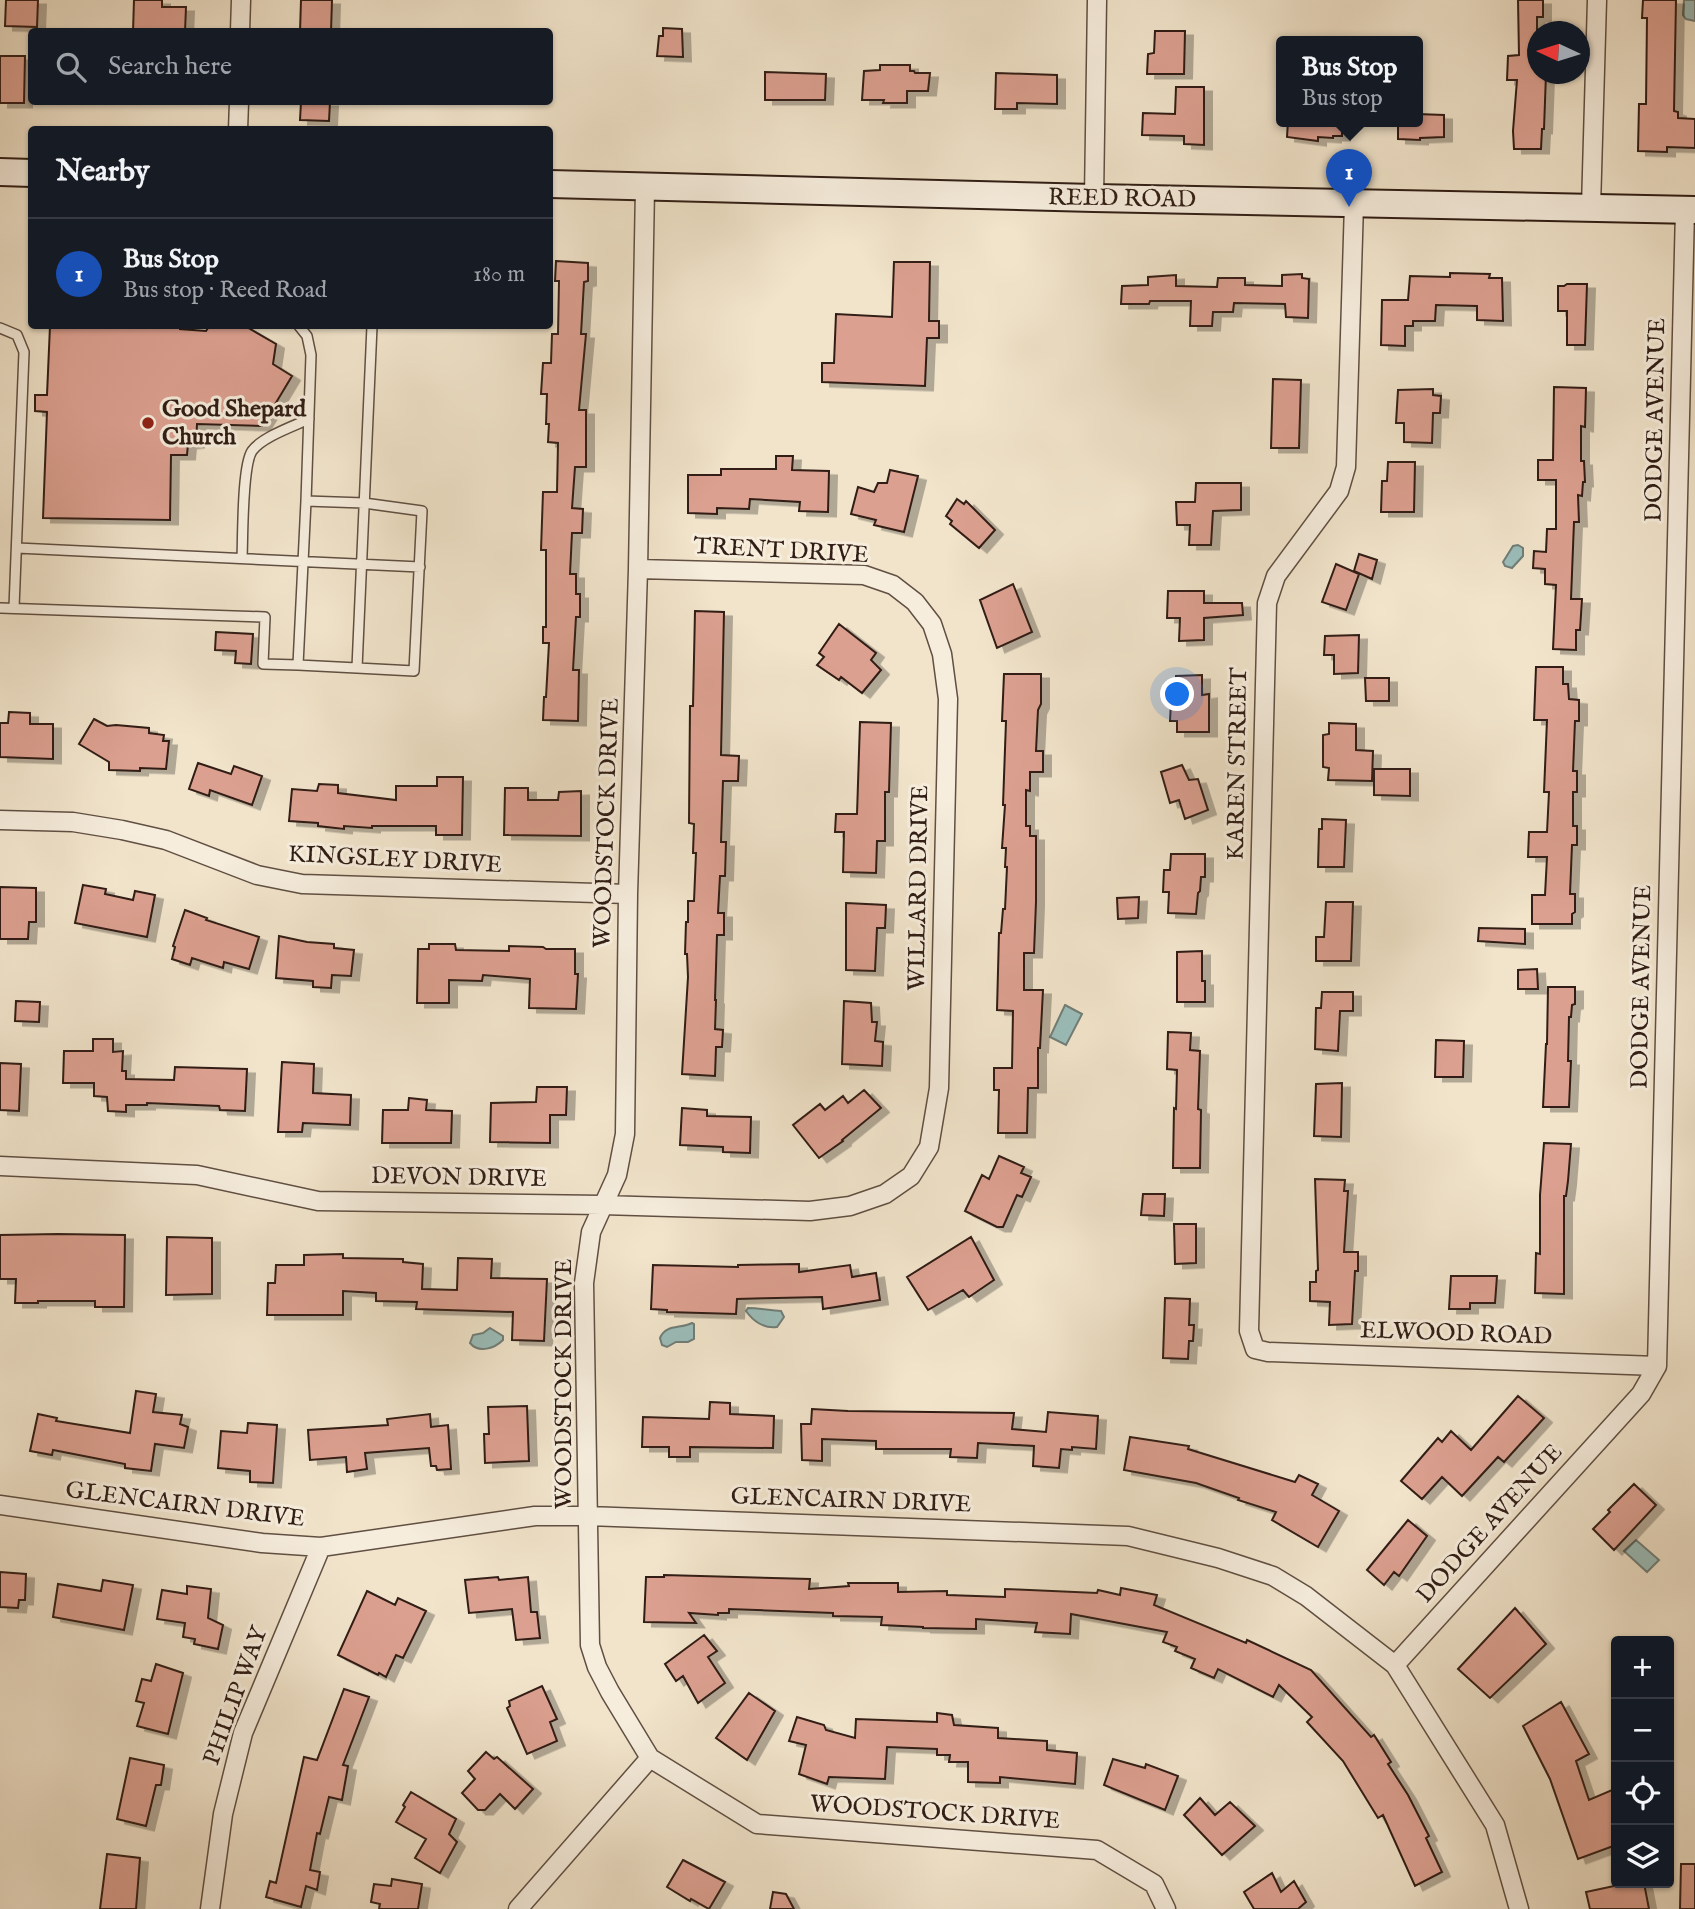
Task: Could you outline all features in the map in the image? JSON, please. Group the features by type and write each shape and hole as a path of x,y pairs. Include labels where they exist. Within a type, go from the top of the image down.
{"main road":[{"path":"0,172 28,173"},
{"name":"REED ROAD","path":"553,184 1690,210"}],"street":[{"path":"240,28 241,0"},
{"path":"1094,198 1097,0"},
{"path":"1591,207 1597,0"},
{"path":"238,126 239,105"},
{"name":"WOODSTOCK DRIVE","path":"645,188 625,1134 617,1175 591,1232 583,1283 590,1645 597,1667 610,1692 650,1758 757,1824 1097,1850 1154,1884 1166,1909"},
{"name":"KAREN STREET","path":"1255,1349 1249,1331 1267,603 1276,576 1339,491 1346,467 1354,204"},
{"name":"DODGE AVENUE","path":"1395,1665 1641,1394 1657,1366 1690,210"},
{"name":"TRENT DRIVE","path":"638,569 864,575 893,584 915,602"},
{"name":"WILLARD DRIVE","path":"911,1176 929,1147 939,1088 948,699 942,654 932,624 915,602"},
{"name":"KINGSLEY DRIVE","path":"0,820 73,822 122,830 166,840 257,875 302,884 628,894"},
{"name":"DEVON DRIVE","path":"0,1166 197,1175 318,1201 810,1211 850,1206 885,1194 911,1176"},
{"name":"ELWOOD ROAD","path":"1255,1349 1268,1352 1657,1366"},
{"name":"GLENCAIRN DRIVE","path":"0,1505 262,1544 321,1547 535,1516 588,1516 1128,1536 1218,1559 1273,1576 1306,1596 1395,1665 1495,1825 1519,1909"},
{"name":"PHILIP WAY","path":"210,1909 223,1814 243,1733 321,1547"},
{"path":"518,1909 650,1758"}],"lane":[{"path":"0,328 17,335 24,352 14,608"},
{"path":"298,666 311,355 307,336 301,329"},
{"path":"357,668 372,329"},
{"path":"242,558 247,465 253,449 266,439 309,419"},
{"path":"0,608 265,617 263,664 415,671 422,511 364,503 306,501"},
{"path":"17,548 420,567"}],"water":[{"path":"1684,0 1695,0 1695,21 1686,19 1683,15"},
{"path":"1513,546 1523,548 1523,556 1512,568 1505,566 1503,562"},
{"path":"1065,1005 1082,1014 1066,1045 1050,1037"},
{"path":"748,1308 781,1311 784,1317 777,1327 768,1327 752,1318 746,1311"},
{"path":"692,1323 694,1339 676,1342 667,1347 662,1345 660,1338 666,1331"},
{"path":"490,1328 503,1336 500,1343 482,1349 470,1343 473,1335"},
{"path":"1636,1540 1659,1560 1647,1572 1624,1551"}],"building":[{"path":"6,0 38,0 37,27 5,26"},
{"path":"134,0 162,0 162,7 186,7 185,28 133,28"},
{"path":"301,0 332,0 331,28 300,28"},
{"path":"1518,0 1543,0 1543,17 1537,17 1537,21 1527,21 1527,84 1546,84 1541,149 1514,149 1517,80 1507,80 1508,56 1519,55"},
{"path":"1643,0 1676,0 1674,111 1678,112 1678,118 1695,119 1695,148 1667,147 1667,152 1638,151 1639,104 1646,104 1647,18 1642,18"},
{"path":"663,28 682,29 683,57 657,56 659,36 663,36"},
{"path":"1155,31 1185,31 1184,74 1147,74 1148,54 1154,53"},
{"path":"0,56 25,56 24,103 0,103"},
{"path":"880,65 910,65 910,71 915,73 930,73 928,91 907,91 907,103 862,100 864,71 880,70"},
{"path":"765,72 826,74 825,100 765,100"},
{"path":"996,73 1057,75 1057,104 1017,103 1017,109 995,109"},
{"path":"1176,87 1204,87 1204,145 1184,144 1184,136 1142,135 1143,113 1175,114"},
{"path":"301,105 330,105 329,121 300,120"},
{"path":"1423,114 1444,115 1444,137 1398,139 1398,127 1423,127"},
{"path":"1288,127 1342,127 1342,136 1318,137 1318,141 1287,137"},
{"path":"556,261 588,263 588,281 584,282 581,334 586,334 579,410 586,410 586,467 575,467 572,508 583,509 582,533 572,533 570,574 576,574 576,594 580,594 580,617 576,617 573,670 579,670 578,721 543,720 549,643 543,643 543,627 546,627 546,550 541,550 543,492 557,492 558,443 548,442 547,394 541,394 543,363 551,363 552,334 558,334 559,281 555,281"},
{"path":"894,262 930,262 929,321 939,321 939,338 927,338 925,386 822,382 822,363 834,363 836,314 892,317"},
{"path":"1450,273 1490,274 1489,278 1502,278 1503,321 1477,320 1477,306 1436,305 1435,321 1413,321 1413,326 1405,326 1405,346 1381,345 1382,300 1408,300 1410,276 1450,277"},
{"path":"1302,274 1302,278 1309,279 1308,318 1286,317 1285,304 1234,303 1233,312 1213,312 1212,326 1190,326 1191,301 1121,304 1122,286 1148,285 1148,277 1176,275 1176,286 1217,287 1218,278 1245,278 1245,285 1282,286 1282,275"},
{"path":"1587,284 1585,345 1567,345 1567,311 1558,311 1558,286"},
{"name":"Good Shepard Church","path":"50,329 250,329 276,344 273,364 292,376 262,426 197,424 196,443 188,444 187,455 171,455 170,520 43,518 47,412 35,411 35,395 47,395"},
{"path":"1273,379 1301,380 1299,448 1271,448"},
{"path":"1554,387 1586,388 1585,427 1581,426 1581,461 1584,461 1585,482 1582,496 1578,495 1579,522 1574,522 1571,599 1582,599 1580,630 1576,630 1576,650 1553,649 1556,585 1545,584 1545,569 1533,568 1534,551 1546,552 1547,529 1556,529 1556,480 1538,480 1538,460 1553,460"},
{"path":"1433,389 1433,395 1441,396 1440,413 1433,413 1432,443 1404,442 1404,423 1396,423 1398,390"},
{"path":"776,456 793,456 792,470 829,471 828,512 799,511 800,502 750,499 749,509 717,508 717,514 688,513 688,475 721,475 721,469 776,469"},
{"path":"1388,462 1415,462 1414,512 1381,512 1382,481 1387,481"},
{"path":"890,470 918,476 904,532 874,525 876,520 851,514 858,487 874,492 878,483 887,483"},
{"path":"1196,483 1241,483 1241,510 1213,511 1211,545 1189,545 1190,525 1177,525 1176,502 1195,502"},
{"path":"957,499 964,504 966,501 995,530 979,548 950,524 952,521 946,516"},
{"path":"1359,554 1377,560 1372,579 1354,571"},
{"path":"1336,564 1359,574 1346,610 1322,602"},
{"path":"1013,584 1032,632 997,648 980,600"},
{"path":"1168,591 1204,591 1204,603 1242,603 1243,615 1204,618 1204,640 1179,641 1180,618 1167,618"},
{"path":"695,611 724,612 721,755 739,756 738,781 723,781 721,842 726,842 725,876 720,876 718,913 724,913 724,935 717,935 715,1029 723,1030 722,1047 716,1047 715,1076 682,1074 688,977 685,954 686,922 688,901 694,901 696,853 693,853 694,824 689,823 690,706 693,706"},
{"path":"839,624 876,653 871,660 881,670 862,693 841,677 839,680 817,665 824,657 819,653"},
{"path":"216,632 253,634 251,664 235,663 236,651 215,650"},
{"path":"1359,635 1358,673 1334,674 1334,655 1324,655 1325,636"},
{"path":"1536,667 1563,667 1563,684 1568,684 1569,699 1579,700 1579,721 1575,721 1573,771 1577,771 1577,792 1573,792 1573,826 1577,826 1577,845 1572,845 1570,894 1575,894 1575,912 1572,914 1572,924 1532,924 1532,895 1545,895 1547,857 1528,857 1529,832 1547,832 1549,792 1544,792 1547,720 1534,720"},
{"path":"1004,674 1041,674 1036,751 1043,751 1043,772 1030,772 1030,791 1026,790 1026,826 1030,826 1030,836 1036,836 1036,902 1034,953 1024,953 1024,990 1043,990 1038,1088 1028,1088 1027,1133 998,1133 999,1090 994,1090 994,1068 1012,1068 1013,1011 997,1010 999,933 1005,909 1007,867 1006,848 1002,848 1006,721 1002,721"},
{"path":"1202,675 1202,695 1209,694 1209,732 1177,732 1177,721 1170,721 1171,702 1177,702 1176,676"},
{"path":"1365,678 1389,678 1389,701 1366,701"},
{"path":"9,712 30,713 30,724 53,724 53,759 0,757 0,723 8,723"},
{"path":"94,719 107,726 149,728 149,733 164,735 163,741 169,741 166,769 109,770 109,762 79,744"},
{"path":"860,722 891,723 889,792 885,792 885,841 877,841 876,873 843,872 844,832 835,832 836,814 857,814"},
{"path":"1329,723 1356,724 1356,750 1373,751 1372,781 1328,780 1329,768 1323,767 1323,735 1329,734"},
{"path":"198,763 231,774 234,766 262,776 252,805 210,790 209,796 189,789"},
{"path":"1182,765 1189,780 1198,779 1208,810 1185,819 1179,800 1170,803 1161,772"},
{"path":"1374,769 1410,769 1410,796 1374,795"},
{"path":"437,777 463,777 462,835 436,835 436,826 344,826 344,829 318,826 318,823 289,821 292,789 317,791 319,784 338,785 338,793 396,800 396,786 437,786"},
{"path":"505,788 528,788 528,800 558,800 559,792 581,791 581,836 504,835"},
{"path":"1322,819 1346,820 1344,867 1318,867 1319,829 1322,829"},
{"path":"1171,854 1205,854 1205,877 1201,877 1196,914 1168,913 1169,892 1163,892 1164,870 1170,870"},
{"path":"83,885 106,889 105,894 133,900 135,891 155,895 147,937 75,923"},
{"path":"0,887 36,888 36,922 29,922 28,939 0,939"},
{"path":"1139,897 1138,918 1118,919 1117,898"},
{"path":"1326,902 1353,902 1351,961 1316,961 1316,937 1324,937"},
{"path":"846,903 886,905 885,928 877,928 875,971 846,970"},
{"path":"185,910 207,918 206,920 259,937 249,969 224,962 223,968 192,958 190,965 172,959 173,946"},
{"path":"1479,928 1525,929 1525,944 1478,941"},
{"path":"279,936 334,944 334,948 354,950 351,976 332,975 331,988 313,987 313,981 276,978"},
{"path":"429,944 455,944 456,950 509,951 509,946 575,949 575,974 578,974 576,1009 529,1008 530,979 483,975 482,981 449,980 449,1003 417,1003 418,949 429,949"},
{"path":"1202,951 1205,1002 1177,1002 1177,952"},
{"path":"1537,969 1538,989 1518,989 1518,970"},
{"path":"1548,987 1575,987 1575,1004 1572,1005 1569,1017 1569,1107 1543,1107"},
{"path":"1322,992 1353,992 1353,1011 1340,1011 1338,1051 1315,1049 1316,1008 1321,1008"},
{"path":"16,1001 40,1002 39,1022 15,1021"},
{"path":"844,1001 871,1003 872,1022 877,1022 875,1041 883,1042 882,1066 842,1064"},
{"path":"1168,1032 1191,1033 1190,1050 1200,1051 1200,1168 1173,1168 1177,1070 1167,1069"},
{"path":"93,1039 113,1039 113,1052 123,1051 122,1071 126,1071 126,1079 174,1080 175,1067 247,1069 245,1111 220,1110 219,1106 147,1103 126,1105 126,1112 108,1111 107,1097 94,1096 94,1083 63,1083 64,1051 93,1051"},
{"path":"1436,1040 1464,1041 1463,1077 1435,1077"},
{"path":"282,1062 314,1064 313,1093 351,1095 350,1125 303,1123 302,1132 278,1132"},
{"path":"0,1063 21,1064 19,1111 0,1110"},
{"path":"1342,1083 1341,1137 1314,1136 1316,1084"},
{"path":"537,1087 567,1087 566,1115 550,1115 550,1143 490,1142 491,1103 536,1102"},
{"path":"864,1090 881,1108 819,1158 793,1125 820,1104 825,1110 843,1096 848,1103"},
{"path":"409,1098 427,1100 426,1110 452,1111 451,1143 382,1143 383,1110 408,1110"},
{"path":"682,1108 707,1110 707,1116 751,1117 750,1153 723,1152 723,1147 680,1145"},
{"path":"1544,1143 1571,1144 1564,1196 1564,1294 1535,1293 1536,1253 1540,1254 1540,1195"},
{"path":"999,1156 1024,1167 1021,1173 1031,1177 1022,1197 1017,1195 1003,1227 997,1227 965,1211 982,1175 989,1179"},
{"path":"1315,1179 1345,1180 1344,1191 1348,1191 1344,1252 1358,1252 1352,1324 1329,1325 1330,1302 1310,1301 1310,1282 1316,1282 1318,1270"},
{"path":"1143,1194 1165,1194 1164,1216 1141,1215"},
{"path":"1174,1224 1196,1224 1196,1263 1175,1264"},
{"path":"0,1235 125,1235 124,1307 95,1307 95,1301 15,1303 16,1279 0,1279"},
{"path":"167,1237 212,1238 212,1294 166,1295"},
{"path":"971,1237 994,1280 969,1297 963,1290 928,1310 907,1277"},
{"path":"343,1254 343,1258 403,1259 403,1262 423,1264 422,1289 457,1290 458,1258 492,1259 491,1278 547,1279 544,1341 512,1340 513,1312 416,1309 417,1302 376,1301 376,1293 343,1291 343,1315 267,1315 268,1283 275,1283 276,1265 304,1265 304,1255"},
{"path":"799,1264 799,1272 850,1265 852,1277 876,1273 880,1300 823,1309 822,1297 737,1299 736,1314 651,1309 653,1265 738,1267"},
{"path":"1451,1276 1497,1276 1495,1303 1470,1303 1470,1309 1449,1309"},
{"path":"1165,1298 1190,1299 1189,1325 1194,1325 1193,1341 1189,1341 1188,1359 1163,1358"},
{"path":"136,1391 156,1394 153,1412 182,1415 180,1424 188,1427 184,1448 155,1444 151,1471 125,1468 125,1464 53,1450 52,1455 30,1451 38,1414 57,1418 56,1421 130,1433"},
{"path":"1518,1396 1544,1418 1504,1462 1498,1457 1462,1496 1442,1477 1422,1499 1401,1481 1438,1438 1442,1442 1451,1431 1471,1450"},
{"path":"710,1402 730,1403 730,1414 774,1416 773,1448 690,1447 690,1457 669,1457 669,1447 642,1447 643,1417 709,1419"},
{"path":"527,1406 529,1461 485,1463 484,1434 489,1434 488,1407"},
{"path":"812,1409 1014,1413 1012,1429 1046,1432 1048,1412 1098,1416 1096,1449 1061,1449 1059,1468 1033,1466 1034,1446 978,1443 977,1458 950,1457 951,1449 876,1449 876,1441 822,1439 822,1461 802,1460 801,1424 811,1424"},
{"path":"430,1414 431,1427 448,1425 451,1469 437,1470 436,1466 431,1466 429,1448 365,1453 367,1469 347,1472 346,1457 310,1460 308,1430 388,1425 387,1419"},
{"path":"248,1423 277,1425 273,1483 250,1482 250,1471 218,1468 221,1431 247,1433"},
{"path":"1130,1437 1189,1446 1188,1449 1295,1482 1299,1475 1318,1484 1312,1495 1339,1511 1318,1547 1272,1520 1276,1512 1196,1483 1124,1470"},
{"path":"1634,1484 1656,1505 1614,1550 1593,1529"},
{"path":"1408,1520 1427,1536 1399,1576 1394,1572 1384,1585 1367,1570"},
{"path":"0,1572 26,1574 25,1600 19,1600 18,1608 0,1607"},
{"path":"664,1575 810,1579 809,1589 849,1586 848,1583 898,1583 898,1592 947,1591 947,1595 1005,1597 1005,1589 1097,1593 1098,1590 1120,1595 1121,1588 1157,1595 1154,1605 1246,1643 1247,1640 1311,1670 1371,1737 1374,1735 1429,1836 1426,1838 1442,1872 1415,1886 1383,1815 1378,1818 1343,1761 1307,1722 1312,1717 1279,1685 1273,1697 1218,1669 1214,1678 1191,1668 1195,1659 1175,1651 1177,1647 1163,1642 1167,1632 1071,1614 1070,1634 1035,1632 1037,1623 976,1619 976,1629 923,1628 881,1625 882,1617 729,1609 729,1613 718,1615 689,1613 696,1623 644,1622 646,1577"},
{"path":"498,1577 499,1580 528,1577 531,1612 537,1612 540,1638 516,1640 512,1609 469,1613 465,1580"},
{"path":"103,1580 133,1585 124,1630 53,1617 58,1584 101,1591"},
{"path":"187,1586 211,1589 208,1618 223,1625 218,1649 194,1644 195,1639 183,1637 185,1623 157,1619 162,1590 187,1594"},
{"path":"367,1591 395,1605 398,1598 426,1611 403,1658 396,1655 386,1677 338,1655"},
{"path":"1515,1608 1546,1644 1490,1698 1458,1669"},
{"path":"704,1635 717,1651 708,1657 725,1683 698,1703 683,1676 676,1681 665,1664"},
{"path":"156,1664 183,1673 168,1734 137,1726 144,1703 136,1701 142,1679 151,1681"},
{"path":"542,1686 557,1719 550,1722 557,1741 527,1754 507,1708 510,1706 509,1701"},
{"path":"344,1689 369,1697 343,1765 348,1766 342,1800 329,1797 320,1834 317,1833 310,1870 320,1872 317,1890 306,1886 301,1907 266,1897 270,1881 276,1883 304,1757 317,1760"},
{"path":"749,1693 775,1711 747,1760 716,1738"},
{"path":"1561,1702 1589,1754 1576,1761 1589,1800 1611,1790 1611,1847 1578,1859 1550,1779 1523,1726"},
{"path":"937,1713 952,1715 954,1725 998,1728 998,1738 1047,1741 1047,1750 1077,1753 1075,1784 1000,1777 1000,1783 968,1782 968,1762 949,1762 950,1755 937,1755 937,1749 887,1747 885,1779 829,1777 827,1784 799,1774 806,1745 789,1741 797,1717 824,1725 826,1730 855,1738 856,1719 937,1722"},
{"path":"486,1752 494,1759 497,1757 533,1789 515,1809 500,1794 485,1810 478,1810 462,1793 475,1779 468,1771"},
{"path":"130,1758 164,1765 161,1785 156,1785 146,1826 117,1819"},
{"path":"1113,1759 1145,1768 1146,1764 1178,1776 1165,1810 1104,1785"},
{"path":"411,1792 456,1819 449,1834 457,1842 440,1873 415,1858 426,1839 396,1822"},
{"path":"1200,1798 1215,1815 1230,1802 1255,1826 1222,1855 1184,1815"},
{"path":"107,1854 140,1858 136,1909 100,1909"},
{"path":"683,1860 725,1882 709,1909 667,1887"},
{"path":"1681,1864 1695,1864 1695,1909 1680,1909"},
{"path":"1272,1873 1281,1892 1294,1881 1306,1902 1298,1909 1254,1909 1244,1892"},
{"path":"392,1879 422,1884 418,1909 379,1909 380,1904 371,1902 374,1884 391,1886"},
{"path":"1611,1887 1645,1888 1649,1909 1590,1909 1586,1892"},
{"path":"773,1892 786,1894 794,1909 770,1909"}],"place":[{"name":"Bus Stop","path":"1349,207"},
{"name":"Good Shepard Church","path":"148,423"}]}
